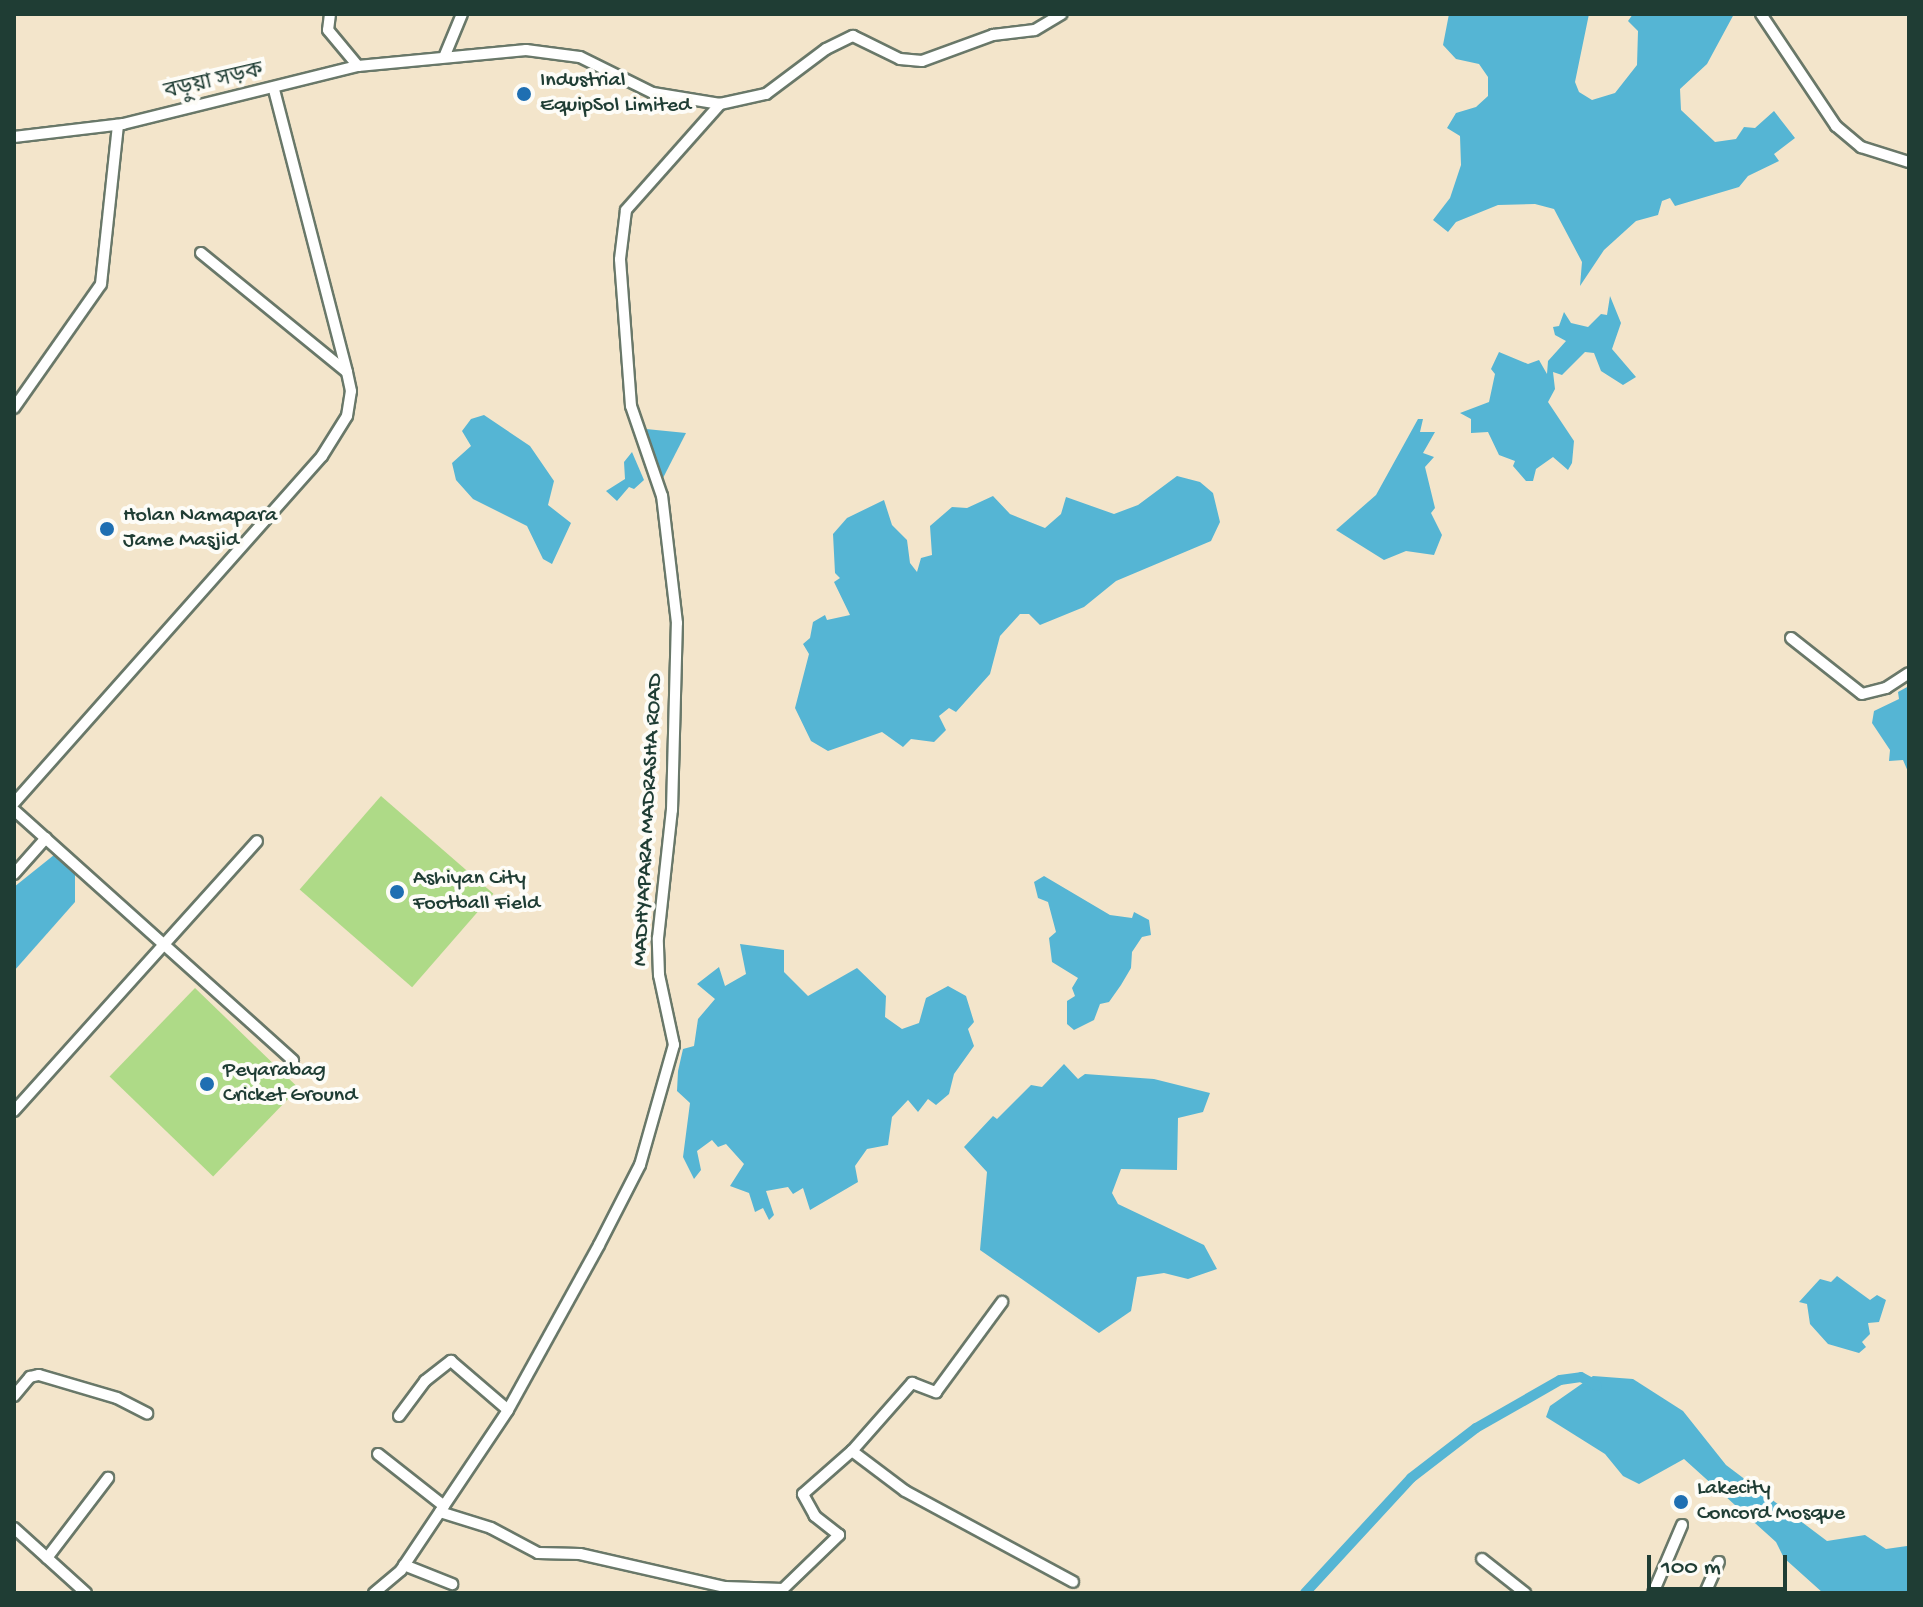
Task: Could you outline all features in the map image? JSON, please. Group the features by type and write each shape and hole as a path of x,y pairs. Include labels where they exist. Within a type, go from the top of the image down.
{"street":[{"path":"330,14 328,30 358,66"},
{"path":"445,55 462,14"},
{"path":"720,104 766,94 826,49 853,36 900,59 922,61 993,35 1035,30 1062,14"},
{"path":"1761,14 1836,126 1861,147 1909,162"},
{"name":"বড়ুয়া সড়ক","path":"14,137 118,125 358,66 445,55 558,51 653,93 720,104"},
{"path":"14,803 322,456 347,416 351,391 347,372 274,89"},
{"name":"MADHYAPARA MADRASHA ROAD","path":"374,1593 404,1565 508,1410 640,1165 674,1045 659,975 658,938 672,810 677,623 662,496 631,406 621,245 626,210 720,104"},
{"path":"14,408 101,284 118,125"},
{"path":"201,253 347,372"},
{"path":"1791,638 1862,694 1886,688 1909,673"},
{"path":"14,810 293,1060"},
{"path":"14,874 46,838"},
{"path":"14,1111 257,841"},
{"path":"378,1454 442,1509 491,1528 538,1553 580,1554 725,1587 783,1589 839,1535 815,1516 803,1494 852,1451 912,1383 936,1392 1002,1302"},
{"path":"399,1416 425,1381 451,1361 508,1410"},
{"path":"14,1396 30,1377 39,1375 117,1398 147,1413"},
{"path":"852,1451 905,1491 1073,1582"},
{"path":"47,1558 108,1478"},
{"path":"1653,1593 1682,1525"},
{"path":"14,1528 86,1593"},
{"path":"1482,1559 1525,1593"},
{"path":"1705,1593 1719,1562"},
{"path":"404,1565 452,1584"}],"green space":[{"name":"Ashiyan City Football Field","path":"381,796 493,894 412,987 300,890"},
{"name":"Peyarabag Cricket Ground","path":"195,988 299,1088 213,1177 110,1076"}],"water":[{"path":"1449,14 1589,14 1575,82 1579,92 1592,100 1615,93 1637,65 1638,31 1628,21 1633,14 1734,14 1707,64 1680,89 1681,110 1715,142 1736,139 1744,127 1755,128 1774,111 1795,138 1774,154 1779,161 1748,176 1739,187 1675,206 1670,198 1662,201 1658,215 1636,221 1604,250 1580,286 1582,262 1554,209 1535,204 1498,205 1456,222 1448,232 1433,220 1450,198 1461,165 1460,136 1447,128 1456,113 1476,107 1488,96 1488,77 1479,64 1456,59 1443,45"},
{"path":"1610,296 1621,323 1612,349 1636,377 1623,385 1601,371 1594,353 1585,352 1562,375 1553,372 1555,389 1548,402 1574,441 1572,463 1568,470 1553,457 1536,469 1533,481 1526,481 1513,466 1515,461 1499,455 1488,432 1471,433 1471,419 1460,413 1489,402 1495,374 1491,369 1499,352 1528,364 1539,360 1547,374 1548,361 1566,341 1555,335 1553,327 1559,326 1564,312 1571,323 1588,327 1601,314 1607,315"},
{"path":"484,415 530,446 554,481 548,505 571,523 552,564 543,559 527,526 473,499 456,480 452,463 471,446 462,431 471,419"},
{"path":"1418,419 1423,419 1420,432 1435,432 1423,453 1434,457 1425,467 1435,508 1431,513 1442,535 1434,555 1406,551 1384,560 1336,530 1376,495"},
{"path":"646,429 686,433 663,478"},
{"path":"632,452 644,480 634,489 629,487 617,501 606,491 625,479 624,462"},
{"path":"1177,476 1200,482 1213,493 1220,522 1211,541 1116,581 1084,607 1040,625 1029,614 1020,614 1000,636 990,674 956,712 949,708 939,716 946,730 934,742 911,739 903,747 882,732 828,751 811,741 795,708 809,654 803,644 810,638 813,622 825,615 827,620 850,615 834,582 840,578 835,573 833,534 847,518 884,500 892,525 907,540 910,563 917,572 921,558 932,555 930,526 952,507 967,508 993,496 1010,514 1045,528 1061,514 1066,497 1114,514 1138,505"},
{"path":"1909,686 1909,774 1903,760 1889,761 1890,750 1872,723 1874,711 1899,699 1898,692"},
{"path":"54,855 75,874 75,902 14,971 14,887"},
{"path":"1044,876 1110,915 1132,918 1134,912 1149,920 1151,935 1142,937 1132,952 1131,968 1121,985 1109,1002 1100,1004 1094,1020 1074,1030 1067,1024 1067,1001 1075,996 1072,988 1078,978 1052,962 1049,938 1056,932 1048,902 1038,898 1034,882"},
{"path":"740,944 784,950 784,972 808,996 857,968 886,996 885,1017 902,1029 919,1023 926,998 948,986 966,996 974,1022 968,1029 974,1046 954,1074 949,1094 936,1105 928,1099 918,1112 908,1100 892,1117 888,1145 867,1149 855,1166 858,1182 810,1210 803,1188 793,1194 788,1187 766,1191 774,1215 769,1220 763,1208 755,1212 749,1193 730,1186 744,1164 726,1144 718,1147 712,1140 697,1151 701,1170 694,1179 683,1157 690,1103 677,1091 678,1071 683,1049 694,1046 698,1019 715,999 697,984 719,967 725,986 746,974"},
{"path":"1064,1064 1078,1079 1085,1074 1154,1079 1210,1093 1203,1112 1178,1118 1177,1170 1121,1169 1112,1193 1118,1204 1204,1245 1217,1269 1188,1279 1164,1273 1137,1277 1131,1311 1099,1333 980,1250 987,1172 964,1147 993,1116 997,1119 1031,1085 1042,1087"},
{"path":"1837,1276 1870,1300 1877,1295 1886,1300 1879,1322 1868,1323 1870,1334 1862,1342 1866,1347 1859,1353 1828,1344 1810,1324 1807,1304 1799,1302 1820,1279 1831,1282"},
{"path":"1593,1376 1633,1379 1683,1411 1726,1465 1827,1541 1865,1535 1886,1549 1907,1546 1909,1593 1823,1593 1784,1558 1776,1542 1684,1459 1639,1484 1623,1476 1605,1454 1546,1417 1550,1406"}],"waterway":[{"path":"1305,1593 1411,1478 1476,1428 1560,1380 1581,1377 1597,1386"}],"place":[{"name":"Industrial EquipSol Limited","path":"524,94"},
{"name":"Holan Namapara Jame Masjid","path":"107,529"},
{"name":"Ashiyan City Football Field","path":"397,892"},
{"name":"Peyarabag Cricket Ground","path":"207,1084"},
{"name":"Lakecity Concord Mosque","path":"1681,1502"}]}
